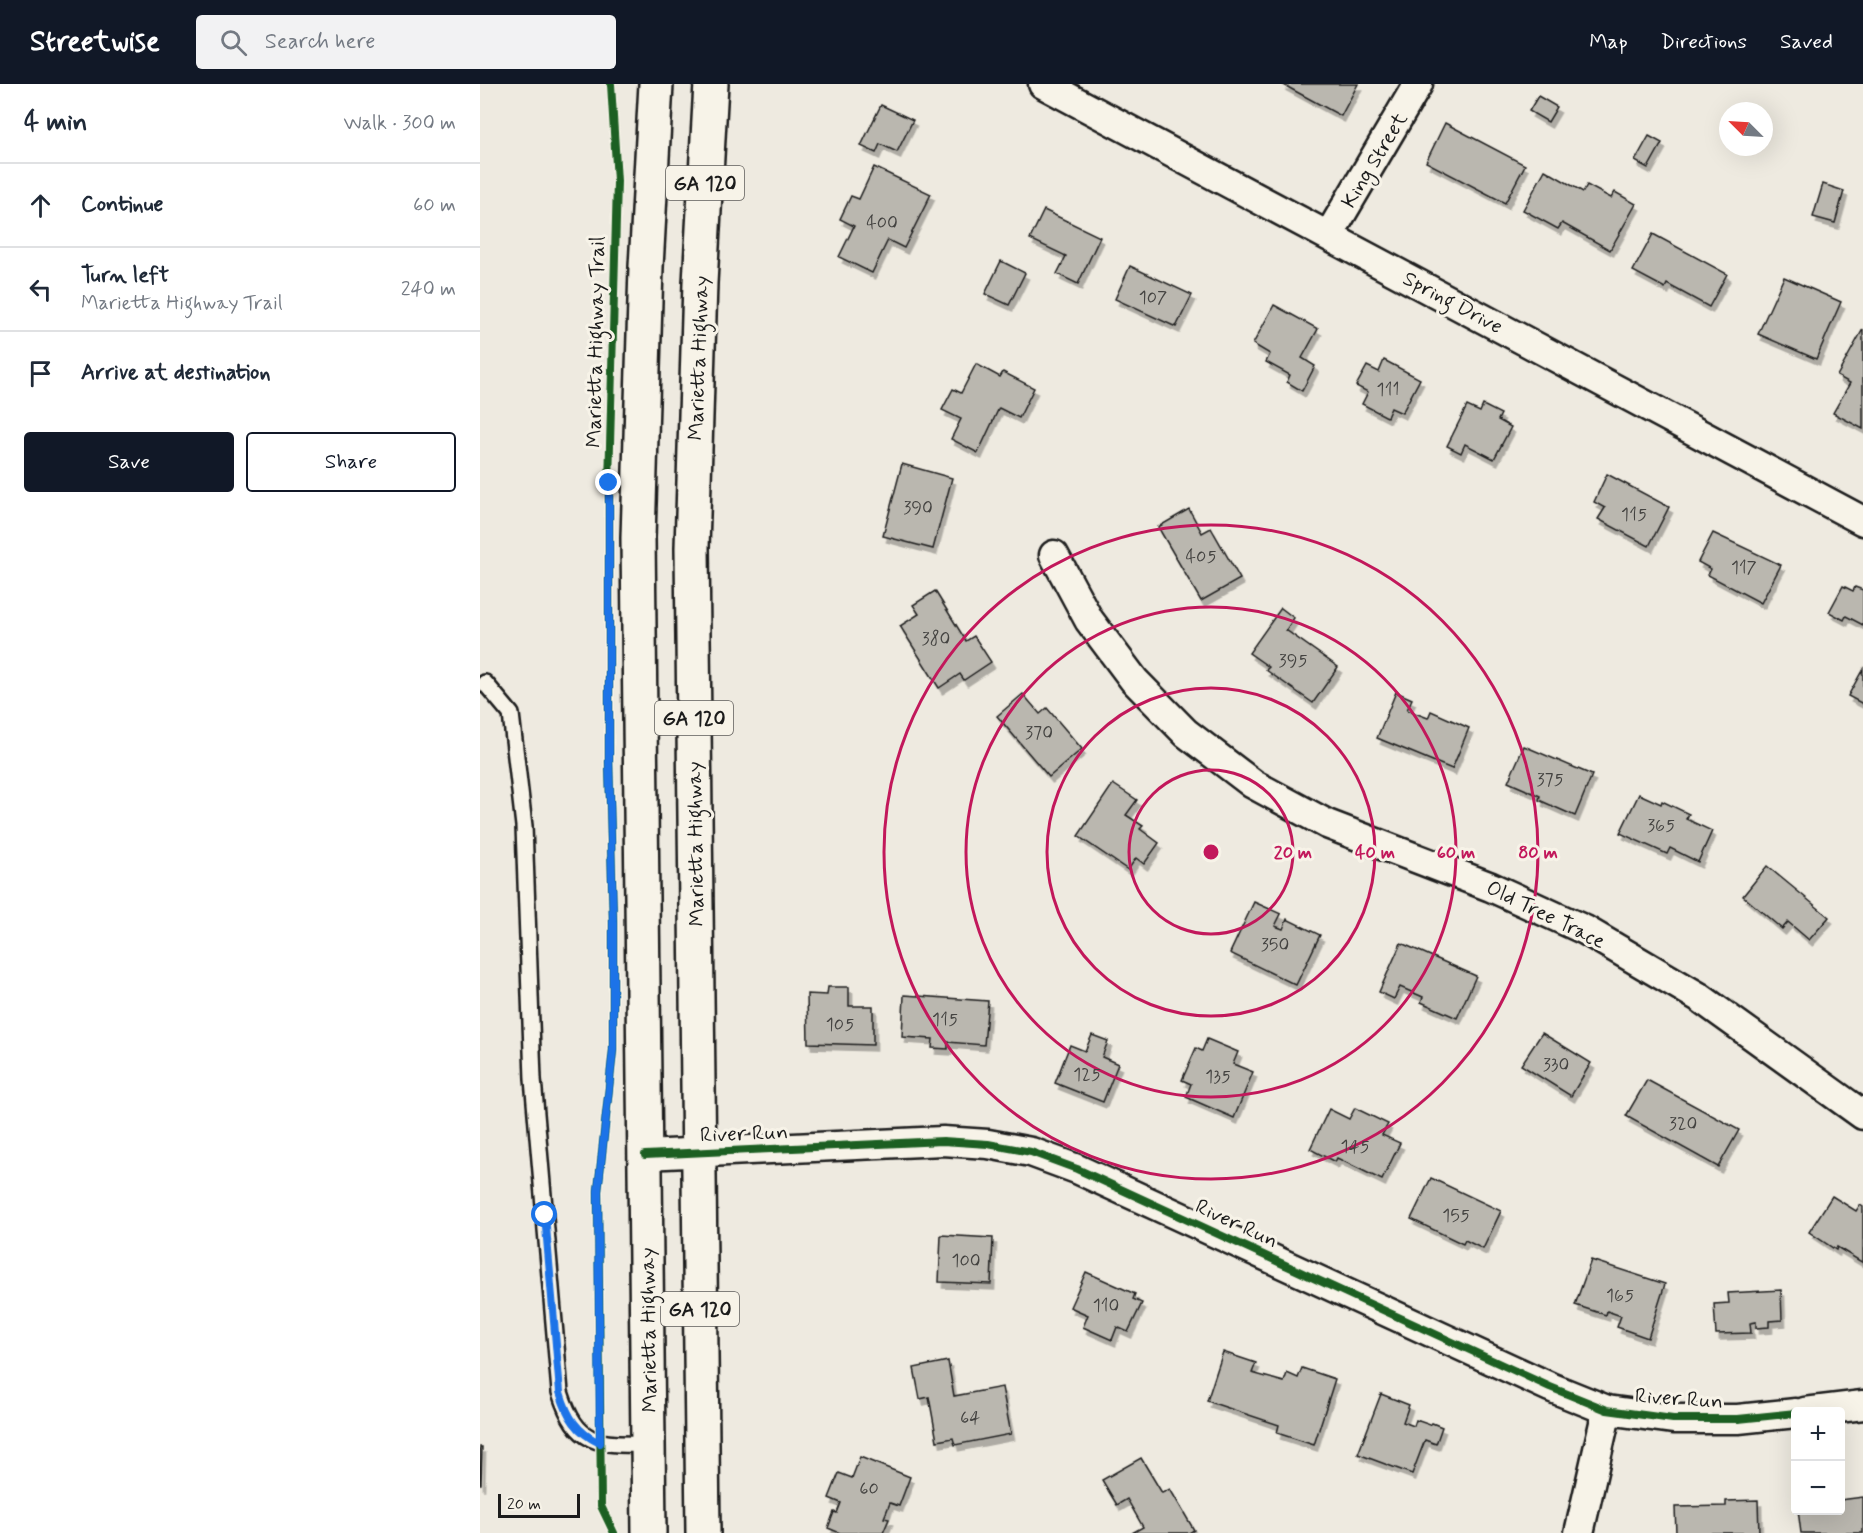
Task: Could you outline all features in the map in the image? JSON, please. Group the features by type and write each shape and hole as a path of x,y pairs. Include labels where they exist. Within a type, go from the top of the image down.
{"highway":[{"name":"Marietta Highway","path":"649,1533 638,538 644,301 656,84"},
{"name":"Marietta Highway","path":"702,1533 692,548 700,283 711,84"}],"street":[{"name":"Spring Drive","path":"1043,84 1863,521"},
{"name":"King Street","path":"1329,235 1418,84"},
{"name":"Old Tree Trace","path":"1054,555 1089,620 1134,680 1186,734 1253,784 1327,824 1491,887 1585,930 1699,997 1863,1115"},
{"name":"River Run","path":"645,1155 943,1141 987,1144 1031,1152 1077,1169 1550,1387 1607,1410 1673,1419 1738,1419 1791,1414"},
{"path":"1845,1407 1863,1405"},
{"path":"1579,1533 1607,1410"}],"lane":[{"path":"485,683 511,714 524,826 533,1079 560,1392 566,1412 572,1422 592,1439 607,1445 649,1444"}],"building":[{"path":"1282,84 1358,84 1341,116"},
{"path":"1538,96 1557,107 1548,122 1529,111"},
{"path":"881,105 913,120 897,152 880,144 876,153 861,146"},
{"path":"1445,123 1525,165 1505,203 1426,162"},
{"path":"1649,136 1662,143 1648,168 1635,161"},
{"path":"874,167 931,194 904,248 888,240 872,273 839,257 854,226 840,219 851,196 859,199"},
{"path":"1545,170 1583,192 1587,185 1611,198 1615,192 1636,204 1610,250 1562,223 1558,229 1523,210"},
{"path":"1823,184 1844,191 1835,223 1813,217"},
{"path":"1044,210 1100,237 1078,284 1057,274 1066,256 1030,239"},
{"path":"1653,234 1727,274 1709,307 1667,284 1665,288 1633,271"},
{"path":"1001,261 1025,273 1009,305 985,294"},
{"path":"1130,266 1192,295 1176,327 1115,299"},
{"path":"1784,277 1841,302 1816,359 1758,334"},
{"path":"1274,305 1318,329 1302,358 1315,366 1302,391 1287,382 1290,375 1266,362 1270,354 1253,344"},
{"path":"1863,329 1863,429 1833,413 1850,383 1837,376"},
{"path":"1384,360 1420,379 1402,413 1391,408 1387,417 1362,404 1368,392 1356,386 1367,366 1379,372"},
{"path":"976,364 1000,377 1003,372 1034,388 1019,418 999,408 978,453 951,439 961,419 942,410 953,389 961,393"},
{"path":"1483,405 1501,414 1498,420 1511,427 1494,459 1465,444 1461,453 1447,446 1467,406 1480,412"},
{"path":"902,464 952,478 933,549 883,536"},
{"path":"1607,474 1669,507 1649,546 1598,519 1605,508 1594,502"},
{"path":"1189,509 1202,533 1211,528 1240,579 1201,601 1158,527"},
{"path":"1713,533 1781,565 1761,603 1708,575 1711,569 1698,562"},
{"path":"1843,586 1853,591 1855,587 1863,590 1863,625 1846,616 1844,620 1829,612"},
{"path":"935,591 966,641 974,636 991,662 964,680 960,674 939,688 900,626 919,614 913,605"},
{"path":"1281,608 1294,618 1286,630 1338,667 1313,703 1266,670 1269,667 1249,653"},
{"path":"1863,669 1863,704 1848,696"},
{"path":"1396,692 1412,699 1407,710 1428,718 1431,711 1469,728 1452,769 1377,738"},
{"path":"1023,694 1040,714 1047,708 1082,749 1049,777 997,716"},
{"path":"1524,746 1592,775 1575,816 1539,800 1540,796 1508,782"},
{"path":"1113,784 1137,800 1126,815 1143,826 1140,829 1159,843 1144,864 1136,858 1128,870 1078,836"},
{"path":"1639,794 1661,804 1662,801 1689,814 1686,819 1712,831 1698,862 1670,848 1667,854 1620,833"},
{"path":"1767,866 1829,917 1809,940 1788,922 1782,929 1743,896"},
{"path":"1254,902 1281,914 1275,926 1283,929 1287,919 1320,935 1296,985 1230,953"},
{"path":"1401,943 1476,976 1457,1018 1421,1002 1423,997 1400,987 1394,999 1379,992"},
{"path":"828,987 849,987 849,1006 873,1006 873,1045 808,1043 807,994 827,995"},
{"path":"904,995 988,1001 984,1045 948,1042 948,1049 932,1048 933,1039 902,1037"},
{"path":"1542,1033 1591,1063 1571,1096 1521,1065"},
{"path":"1092,1035 1108,1041 1102,1057 1118,1064 1103,1102 1055,1083 1070,1045 1085,1051"},
{"path":"1207,1039 1238,1052 1233,1064 1253,1072 1234,1118 1186,1097 1191,1084 1182,1080 1196,1048 1202,1051"},
{"path":"1647,1080 1739,1130 1718,1167 1626,1116"},
{"path":"1355,1108 1388,1124 1382,1135 1400,1143 1382,1180 1337,1158 1335,1162 1310,1149 1329,1109 1349,1119"},
{"path":"1431,1178 1501,1211 1483,1249 1465,1240 1463,1244 1411,1219"},
{"path":"1832,1196 1856,1211 1860,1205 1863,1207 1863,1263 1837,1247 1836,1250 1809,1232"},
{"path":"941,1235 993,1238 991,1284 939,1282"},
{"path":"1591,1260 1665,1284 1648,1338 1617,1327 1621,1316 1607,1311 1606,1315 1575,1305"},
{"path":"1086,1272 1135,1294 1133,1299 1142,1303 1128,1332 1117,1327 1112,1340 1083,1327 1088,1315 1070,1307"},
{"path":"1781,1290 1782,1320 1769,1321 1769,1327 1756,1328 1756,1322 1750,1323 1751,1333 1716,1334 1714,1304 1729,1303 1728,1293"},
{"path":"1223,1352 1256,1363 1252,1373 1284,1382 1287,1373 1298,1378 1302,1368 1335,1379 1314,1445 1277,1433 1279,1425 1207,1401"},
{"path":"948,1361 954,1396 1002,1387 1011,1434 955,1445 953,1438 937,1441 929,1397 920,1399 914,1368"},
{"path":"1381,1394 1409,1405 1403,1422 1414,1426 1416,1420 1442,1427 1436,1444 1425,1440 1412,1474 1358,1454"},
{"path":"480,1447 482,1447 481,1484 480,1484"},
{"path":"860,1457 910,1477 899,1506 890,1503 884,1518 889,1519 883,1533 840,1533 828,1528 834,1512 837,1513 841,1503 829,1498 839,1473 852,1478"},
{"path":"1141,1458 1162,1493 1170,1489 1194,1530 1189,1533 1132,1533 1143,1527 1127,1499 1117,1505 1102,1480"},
{"path":"1863,1497 1863,1533 1801,1533 1799,1515 1845,1515 1845,1499"},
{"path":"1758,1500 1759,1533 1676,1533 1675,1507 1726,1506 1726,1501"}],"cycle path":[{"name":"Marietta Highway Trail","path":"611,84 617,181 609,483 609,759 613,1050 598,1191 601,1506 614,1533"},
{"path":"645,1155 943,1141 988,1144 1031,1152 1077,1169 1550,1387 1607,1410 1673,1419 1738,1419 1791,1414"}],"route":[{"path":"545,1215 560,1392 566,1412 572,1422 582,1432 600,1443 598,1191 613,1050 609,759 609,483"}]}
